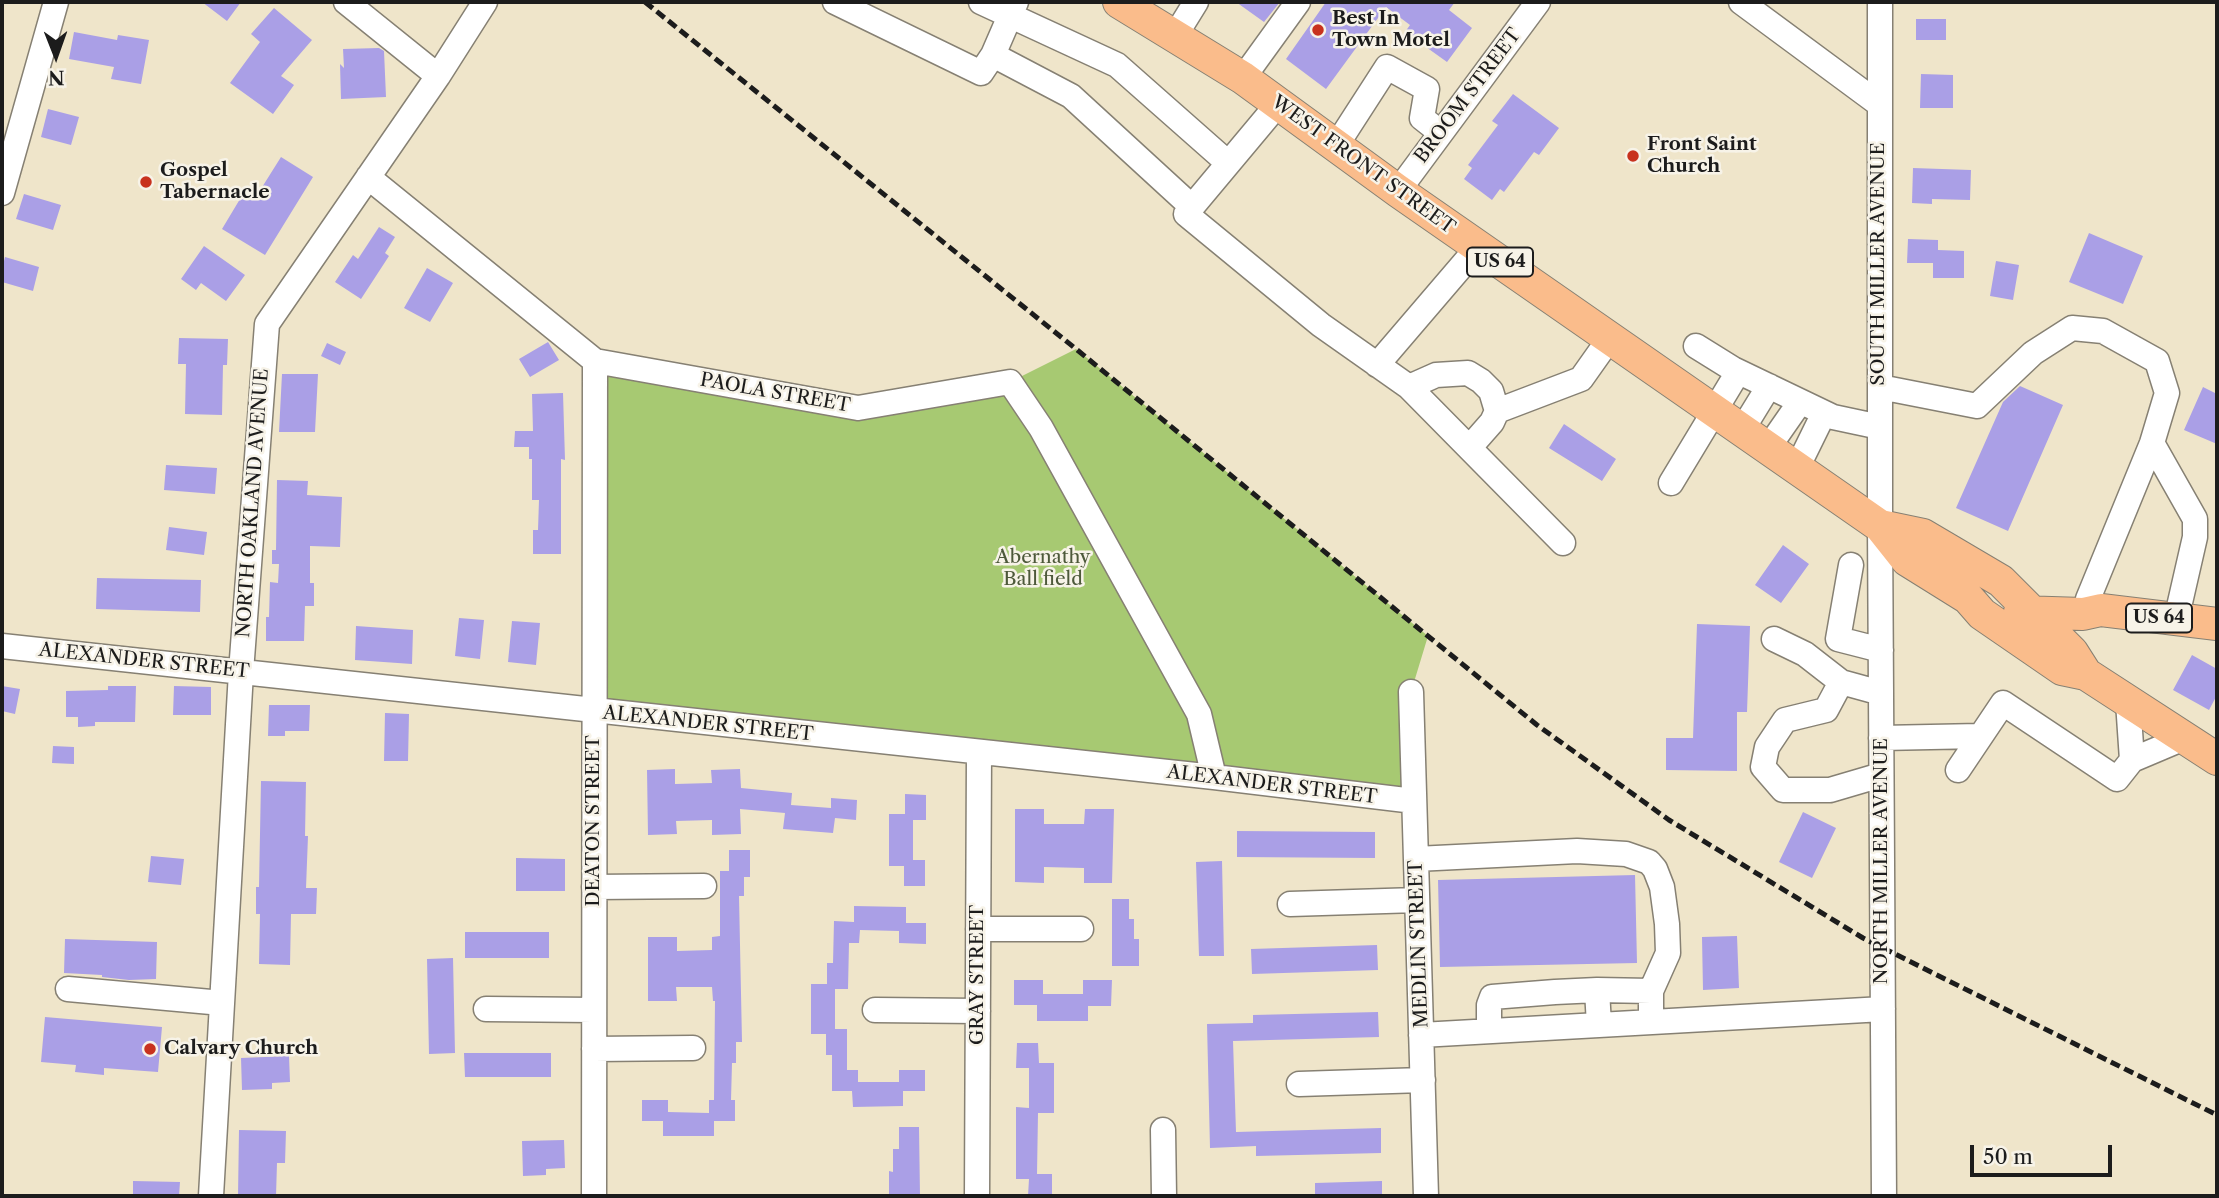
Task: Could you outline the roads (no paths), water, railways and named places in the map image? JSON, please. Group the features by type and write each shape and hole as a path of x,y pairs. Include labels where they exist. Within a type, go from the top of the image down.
{"main road":[{"name":"WEST FRONT STREET","path":"1123,3 1243,78 1398,191 1880,526 1907,560 1968,598 1982,614 2062,669 2086,674 2217,759"},
{"name":"WEST FRONT STREET","path":"1880,526 1923,535 2001,581 2071,652 2086,674"},
{"name":"US 64","path":"2001,581 2095,605 2175,620 2217,624"},
{"path":"1968,598 1998,609 2032,613 2083,614 2095,605"}],"street":[{"path":"2,193 56,2"},
{"path":"346,2 438,76"},
{"name":"NORTH OAKLAND AVENUE","path":"211,1196 241,672 267,324 438,76 485,2"},
{"path":"835,2 981,73 993,55 1013,8"},
{"path":"981,2 1013,8 1117,65 1228,163"},
{"path":"1175,36 1196,2"},
{"path":"1243,78 1298,2"},
{"name":"BROOM STREET","path":"1398,191 1538,2"},
{"path":"1741,2 1879,104"},
{"name":"SOUTH MILLER AVENUE","path":"1880,2 1880,526"},
{"path":"993,55 1071,96 1192,207"},
{"path":"1336,146 1388,67 1427,89 1422,118 1441,133"},
{"path":"1278,104 1186,214 1321,325 1409,387 1563,543"},
{"name":"PAOLA STREET","path":"368,177 595,361 858,408 1010,382 1041,428 1199,714 1214,777"},
{"path":"1377,365 1478,247"},
{"path":"1880,387 1977,406 2034,353 2072,328 2104,331 2158,361 2168,393 2095,605"},
{"path":"1497,411 1581,379 1610,338"},
{"path":"1696,346 1738,372 1824,413 1880,427"},
{"name":"DEATON STREET","path":"594,1196 595,361"},
{"path":"1671,483 1738,372"},
{"path":"1409,387 1436,375 1468,373 1481,381 1490,390 1497,411 1492,422 1470,447"},
{"path":"1742,430 1769,386"},
{"path":"1768,448 1800,402"},
{"path":"1797,468 1824,413"},
{"path":"2151,443 2195,519 2195,537 2175,620"},
{"name":"NORTH MILLER AVENUE","path":"1880,526 1884,1196"},
{"path":"1851,565 1838,639 1881,650"},
{"path":"1774,639 1805,654 1841,682 1881,693"},
{"name":"ALEXANDER STREET","path":"2,646 1214,777 1414,802"},
{"path":"1841,682 1826,710 1785,720 1766,747 1763,767 1783,790 1830,790 1881,775"},
{"name":"MEDLIN STREET","path":"1411,692 1426,1196"},
{"path":"2128,702 2132,760"},
{"path":"1958,770 2003,703 2117,779 2132,760 2184,738"},
{"path":"1881,738 1980,736"},
{"name":"GRAY STREET","path":"977,1196 979,753"},
{"path":"1416,859 1577,851 1626,854 1649,862 1656,869 1662,887 1668,953 1651,991 1651,1022"},
{"path":"594,887 704,886"},
{"path":"1290,904 1417,900"},
{"path":"978,929 1081,929"},
{"path":"68,989 222,1003"},
{"path":"1489,1031 1489,1005 1492,997 1597,990 1651,991"},
{"path":"1597,990 1599,1025"},
{"path":"1555,992 1558,1027"},
{"path":"486,1009 593,1010"},
{"path":"1422,1035 1883,1009"},
{"path":"875,1010 978,1011"},
{"path":"594,1049 693,1048"},
{"path":"1299,1084 1423,1080"},
{"path":"1163,1130 1164,1196"}],"railway":[{"path":"645,2 1537,725 1669,820 1863,938 2217,1115"}],"place":[{"name":"Best In Town Motel","path":"1318,30"},
{"name":"Front Saint Church","path":"1633,156"},
{"name":"Gospel Tabernacle","path":"146,182"},
{"name":"Calvary Church","path":"150,1049"}],"park label":[{"name":"Abernathy Ball field","path":"1043,569"}]}
